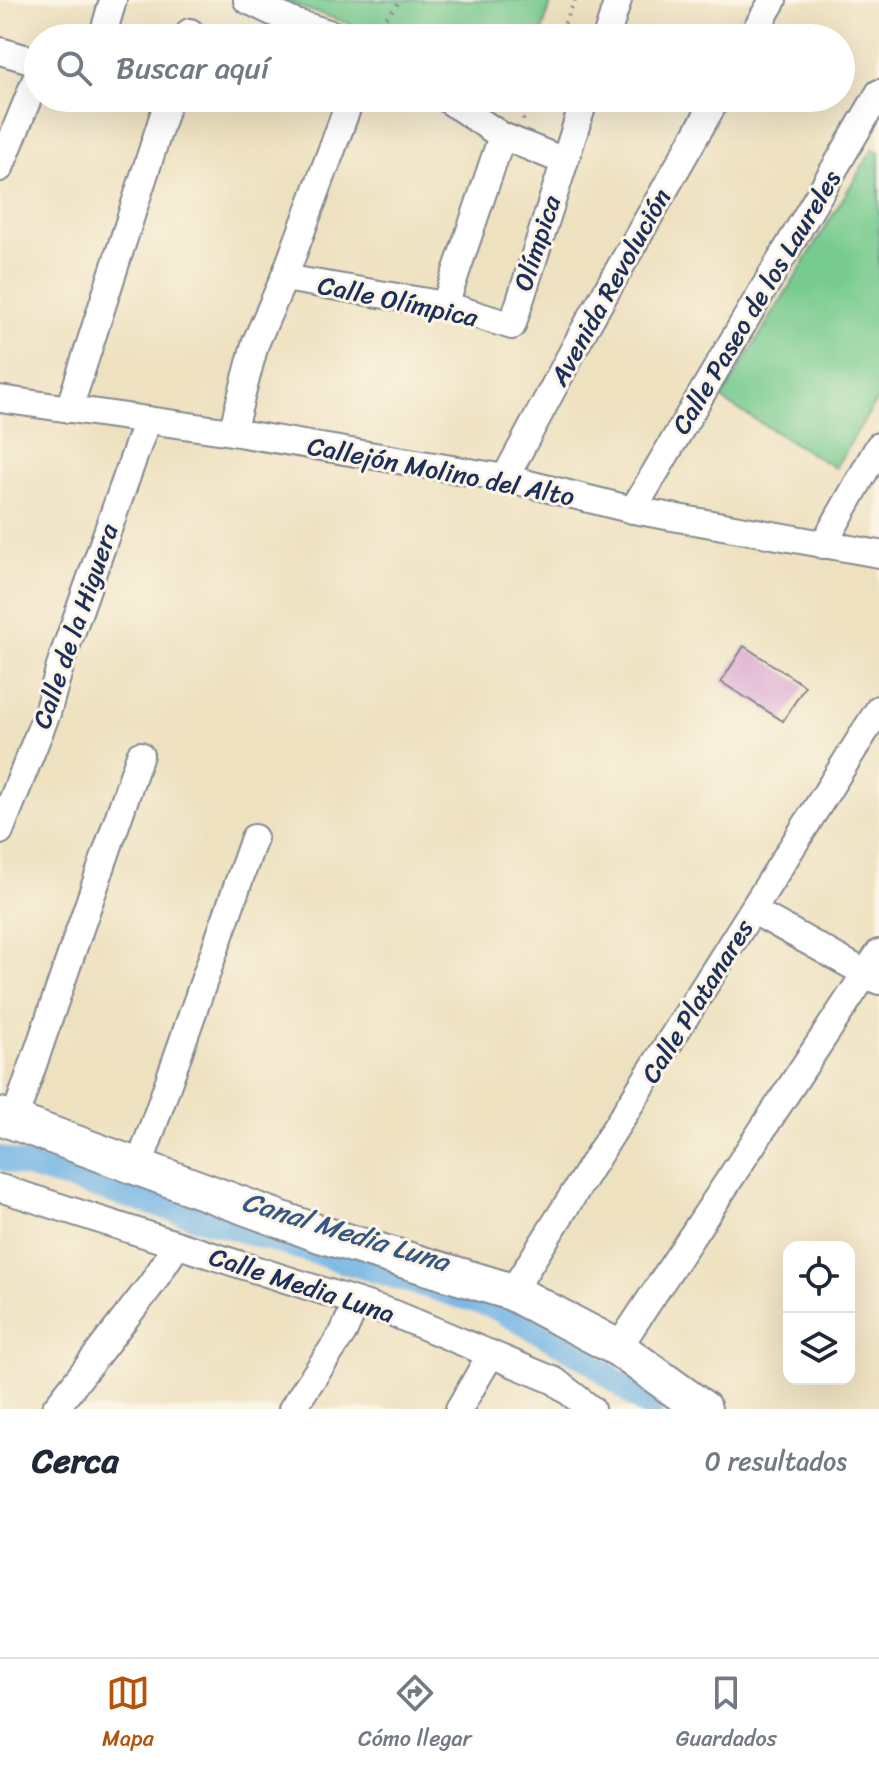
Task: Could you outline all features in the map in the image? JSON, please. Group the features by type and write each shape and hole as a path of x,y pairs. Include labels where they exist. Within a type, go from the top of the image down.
{"street":[{"path":"106,24 113,0"},
{"path":"247,0 299,24"},
{"path":"610,24 618,0"},
{"path":"759,24 773,0"},
{"path":"0,51 24,58"},
{"name":"Calle Paseo de los Laureles","path":"633,510 870,128 879,93"},
{"path":"0,168 24,109"},
{"path":"69,409 164,112"},
{"path":"232,432 255,344 284,278 346,112"},
{"path":"466,112 502,136 564,161"},
{"name":"Olímpica","path":"512,326 580,112"},
{"name":"Avenida Revolución","path":"505,478 583,332 709,112"},
{"path":"445,305 502,136"},
{"name":"Calle Olímpica","path":"284,278 445,305 512,326"},
{"name":"Callejón Molino del Alto","path":"0,399 232,432 505,478 633,510 879,554"},
{"name":"Calle de la Higuera","path":"0,831 47,713 63,656 147,420"},
{"path":"823,545 879,446"},
{"name":"Calle Platanares","path":"512,1292 879,709"},
{"path":"140,755 7,1118 320,1234 512,1292 618,1348 703,1409"},
{"path":"138,1169 254,838"},
{"path":"618,1348 875,969 754,911"},
{"name":"Calle Media Luna","path":"0,1188 395,1314 555,1381 591,1409"},
{"path":"55,1409 151,1285 177,1245"},
{"path":"292,1409 343,1333 357,1302"},
{"path":"459,1409 491,1354"}],"path":[{"path":"380,24 401,0"},
{"path":"564,24 575,0"}],"green space":[{"path":"279,0 552,0 544,24 350,24"},
{"path":"873,149 879,152 879,396 835,468 721,399"}],"building":[{"path":"744,646 805,686 783,721 721,682"}],"waterway":[{"name":"Canal Media Luna","path":"0,1158 492,1306 589,1360 651,1409"}]}
